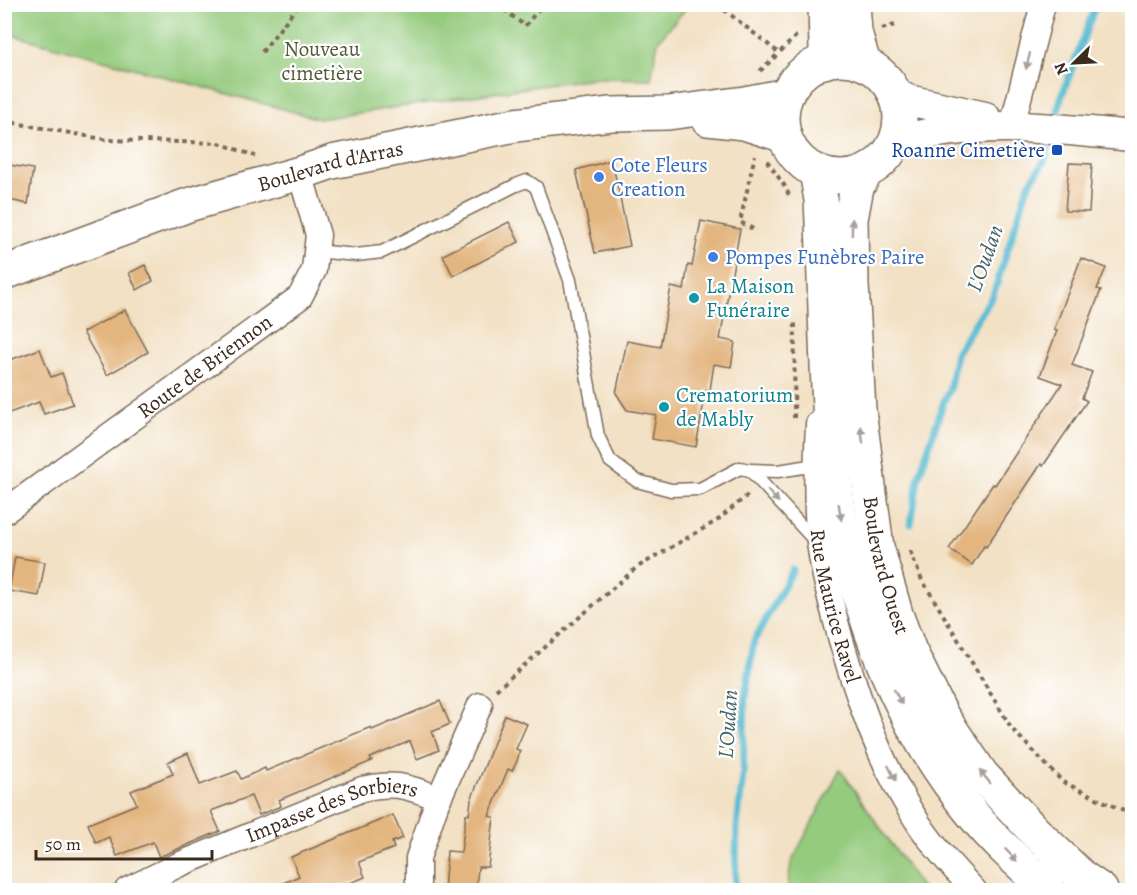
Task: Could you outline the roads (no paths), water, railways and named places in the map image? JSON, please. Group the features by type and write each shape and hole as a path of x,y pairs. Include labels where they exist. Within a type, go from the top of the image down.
{"main road":[{"path":"824,62 825,4"},
{"path":"853,4 855,32 864,64"},
{"path":"835,59 852,60 864,64 885,79 894,93 900,109 900,125 896,142 885,160 866,172 851,177 838,177 816,171 796,156 785,136 783,108 787,95 796,80 806,71 824,62 835,59"},
{"name":"Boulevard d'Arras","path":"4,273 188,205 332,162 515,124 611,114 668,113 787,95"},
{"name":"Boulevard d'Arras","path":"668,113 744,123 785,136"},
{"name":"Boulevard Ouest","path":"816,171 838,286 854,318 859,410 877,547 896,614 910,651 942,716 982,774 1035,832 1082,877 1101,891"},
{"name":"Boulevard Ouest","path":"866,172 857,187 838,286 834,472 848,560 876,651 894,691 931,759 975,818 1018,863 1049,891"}],"street":[{"path":"1022,124 1042,4"},
{"path":"894,93 909,100 943,109 1022,124 1132,136"},
{"path":"896,142 940,131 1022,124"},
{"name":"Route de Briennon","path":"4,512 300,297 314,270 318,236 300,173"},
{"name":"Rue Maurice Ravel","path":"838,286 816,465 819,545 834,617 871,732 918,822 944,857 974,891"},
{"path":"418,891 418,858 438,798 480,705"},
{"name":"Impasse des Sorbiers","path":"127,891 178,865 362,789 380,784 399,784 438,798"}],"lane":[{"path":"316,251 356,255 382,252 516,184 527,181 536,187 570,280 598,436 610,461 637,481 671,490 700,489 740,468 750,470 795,469 816,465"},
{"path":"750,470 819,545"}],"waterway":[{"name":"L'Oudan","path":"1055,122 1061,98 1096,4"},
{"name":"L'Oudan","path":"911,524 918,479 949,391 956,353 993,295 1028,186 1045,160 1052,136"},
{"name":"L'Oudan","path":"735,890 737,826 743,775 745,698 754,641 793,570"}],"place":[{"name":"Roanne Cimetière","path":"1057,150"},
{"name":"Cote Fleurs Creation","path":"599,177"},
{"name":"Pompes Funèbres Paire","path":"713,257"},
{"name":"La Maison Funéraire","path":"694,298"},
{"name":"Crematorium de Mably","path":"664,407"}],"park label":[{"name":"Nouveau cimetière","path":"322,61"}]}
